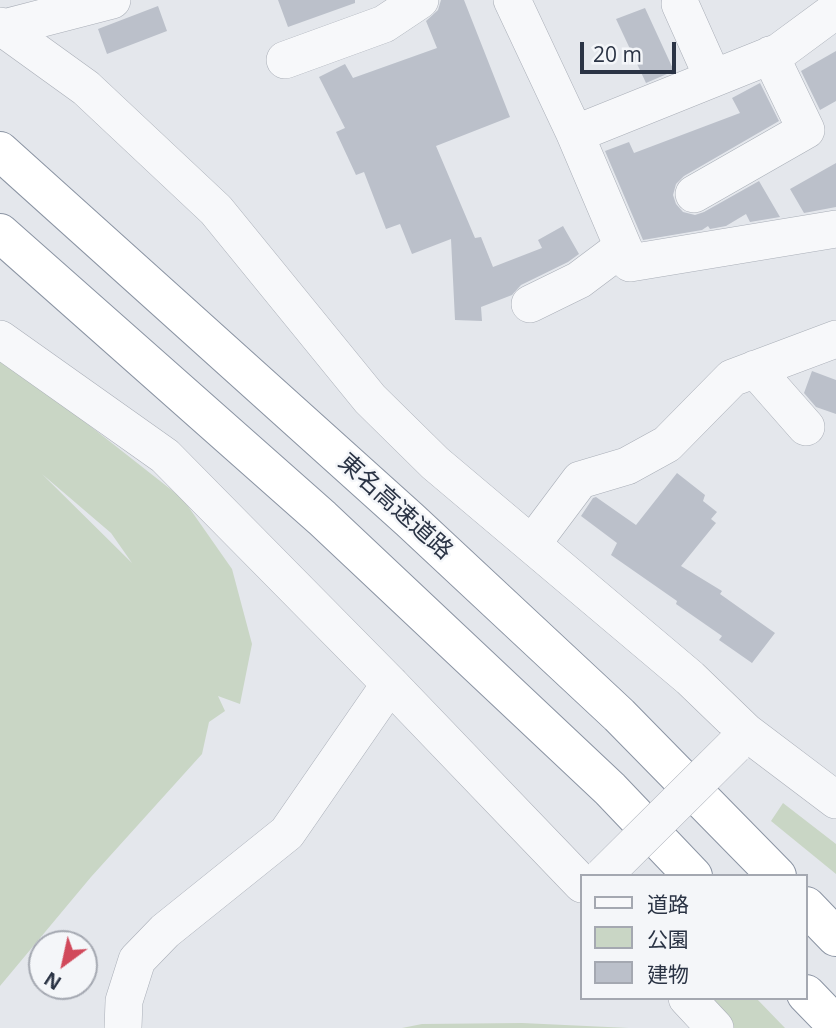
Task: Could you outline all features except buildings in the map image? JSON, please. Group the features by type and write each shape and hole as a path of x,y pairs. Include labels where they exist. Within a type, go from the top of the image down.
{"highway":[{"name":"東名高速道路","path":"0,151 390,502 619,715 775,874"},
{"path":"0,233 322,518 610,789 691,874"},
{"path":"808,908 836,937"},
{"path":"808,996 836,1025"}],"street":[{"path":"1,27 112,0"},
{"path":"285,60 384,24 420,0"},
{"path":"512,0 575,134 630,263 836,229"},
{"path":"680,4 713,78"},
{"path":"575,134 779,52 836,10"},
{"path":"1,27 86,88 216,210 370,399 435,463 690,678 740,739 836,800"},
{"path":"694,194 806,131 770,55"},
{"path":"530,304 579,281 623,247"},
{"path":"0,339 165,456 580,882"},
{"path":"532,544 580,480 627,466 667,444 733,378 836,339"},
{"path":"755,369 806,428"},
{"path":"123,1028 124,1001 137,960 165,931 287,833 390,684"},
{"path":"605,874 740,739"},
{"path":"689,1000 715,1028"}],"green space":[{"path":"0,359 24,374 183,499 232,569 252,644 240,704 218,696 225,711 209,722 202,754 47,930 28,930 28,952 0,986","holes":["42,474 111,533 132,563"]},
{"path":"783,803 836,844 836,874 771,821"},
{"path":"706,1000 758,1000 785,1028 730,1028"},
{"path":"522,1023 629,1028 402,1028 422,1024"}]}
